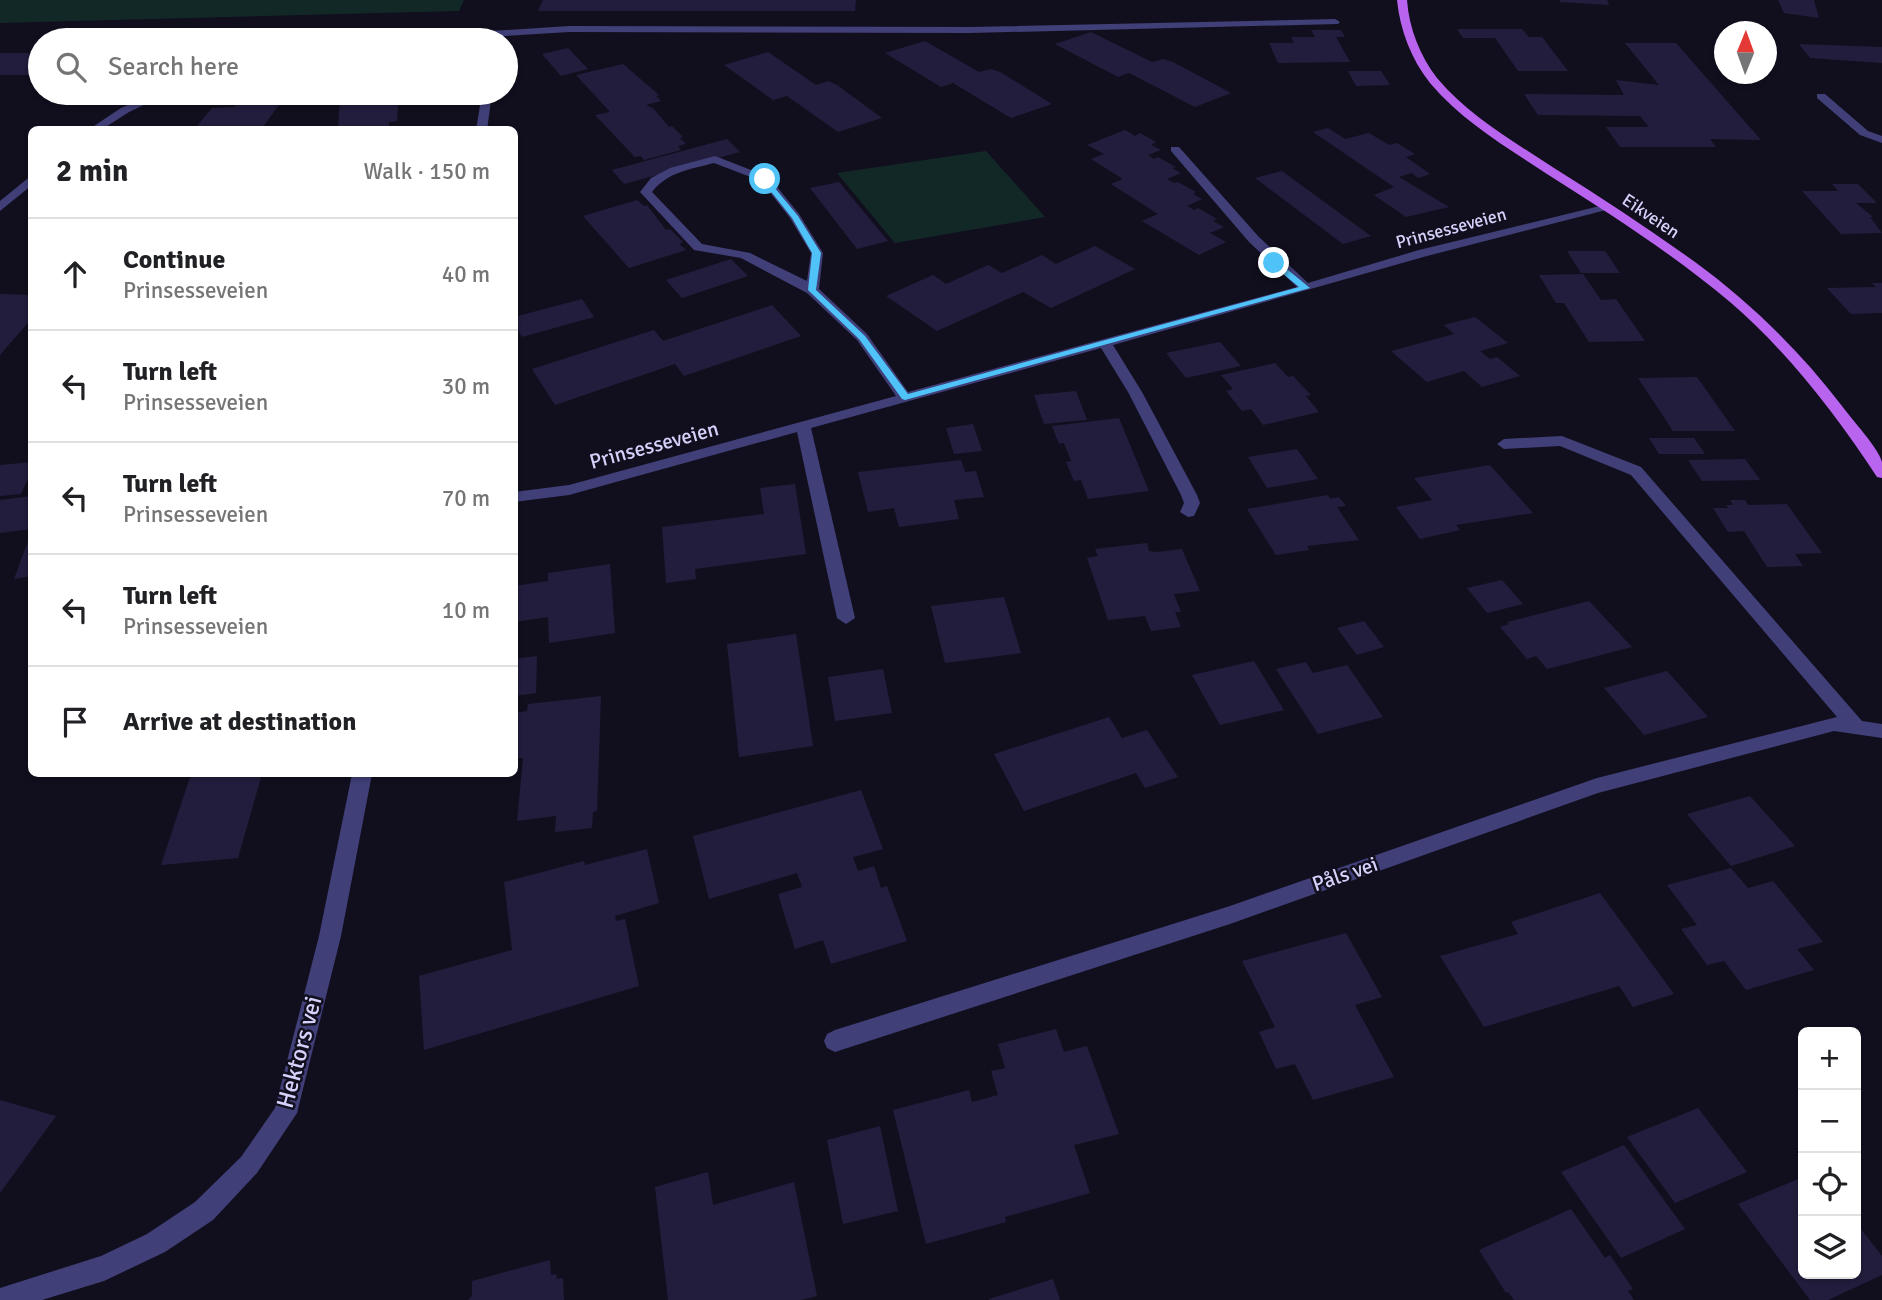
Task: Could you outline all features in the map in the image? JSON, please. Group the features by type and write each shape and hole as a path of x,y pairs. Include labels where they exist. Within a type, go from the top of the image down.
{"main road":[{"name":"Eikveien","path":"1402,0 1417,55 1441,87 1489,130 1681,257 1736,301 1784,348 1826,395 1882,473"}],"street":[{"path":"518,35 622,28 970,30 1335,22"},
{"path":"1821,96 1864,133 1882,140"},
{"path":"99,126 136,105"},
{"path":"482,126 485,105"},
{"path":"1175,149 1274,263 1306,288"},
{"path":"812,290 817,253 795,217 765,179 715,159 674,170 655,180 646,192 698,247 727,249 756,257 812,290 862,337 905,397"},
{"path":"0,207 28,181"},
{"name":"Prinsesseveien","path":"518,496 569,490 1306,288 1423,253 1608,208"},
{"path":"1105,343 1135,392 1189,495 1192,503 1188,512"},
{"path":"803,426 846,618"},
{"path":"1504,444 1562,441 1636,471 1858,729"},
{"name":"Påls vei","path":"835,1041 1230,915 1597,786 1834,724 1882,731"},
{"name":"Hektors vei","path":"2,1300 104,1268 156,1243 204,1211 249,1165 285,1113 330,936 361,777"}],"green space":[{"path":"0,0 464,0 459,11 0,23"},
{"path":"986,151 1045,217 895,243 837,173"}],"building":[{"path":"543,0 856,0 855,11 538,11"},
{"path":"1607,0 1609,5 1560,2"},
{"path":"1778,0 1814,0 1819,18 1784,13"},
{"path":"1457,29 1522,29 1529,37 1542,37 1568,71 1518,71 1495,38 1463,38"},
{"path":"1311,30 1341,30 1345,37 1336,37 1350,62 1278,63 1269,43 1294,43 1291,37 1315,37"},
{"path":"1091,32 1152,62 1163,59 1173,62 1231,93 1195,107 1129,73 1118,77 1055,44"},
{"path":"925,41 979,72 991,69 1000,72 1052,104 1011,118 953,83 941,87 885,53"},
{"path":"1625,43 1676,43 1761,140 1710,139 1716,147 1620,147 1606,127 1649,127 1640,116 1538,115 1524,94 1624,95 1616,80 1659,85"},
{"path":"1799,44 1882,47 1882,63 1810,58"},
{"path":"568,48 588,69 561,76 542,54"},
{"path":"768,52 816,85 828,81 837,85 882,118 838,132 787,96 773,100 724,65"},
{"path":"0,53 28,53 28,75 0,75"},
{"path":"623,64 659,95 656,96 661,101 646,105 653,108 669,127 672,126 683,137 680,138 686,144 678,146 681,150 644,160 641,156 635,157 595,115 610,112 576,75"},
{"path":"1348,71 1381,71 1390,85 1356,86"},
{"path":"279,105 263,126 197,126 212,108"},
{"path":"339,105 398,105 397,121 389,122 389,126 338,126"},
{"path":"1328,128 1345,139 1369,133 1389,145 1397,143 1415,154 1406,157 1430,174 1418,178 1412,173 1399,177 1449,207 1406,217 1374,195 1394,187 1313,132"},
{"path":"1125,130 1135,136 1140,133 1156,142 1151,145 1161,150 1148,155 1154,159 1158,157 1176,167 1172,168 1181,173 1167,179 1196,192 1193,194 1202,199 1187,206 1194,210 1198,208 1217,219 1213,221 1224,227 1210,233 1226,242 1199,255 1142,221 1158,214 1111,184 1123,179 1091,159 1104,154 1087,145"},
{"path":"727,139 740,152 624,184 612,170"},
{"path":"1282,171 1371,236 1343,244 1255,178"},
{"path":"839,182 888,241 857,249 810,188"},
{"path":"1832,184 1858,184 1877,203 1856,203 1873,217 1870,217 1882,233 1841,234 1802,191 1838,191"},
{"path":"637,200 644,206 647,205 666,230 670,229 683,242 679,244 686,250 629,268 583,216"},
{"path":"1095,246 1135,269 1051,308 1023,292 937,331 886,296 933,275 946,284 988,265 1002,273 1042,255 1056,264"},
{"path":"1567,251 1605,251 1620,273 1581,273"},
{"path":"731,259 748,276 682,298 666,280"},
{"path":"1583,274 1601,300 1616,299 1645,341 1589,342 1564,303 1556,303 1539,275"},
{"path":"1872,283 1882,283 1882,313 1851,314 1827,288 1876,287"},
{"path":"0,294 28,295 28,323 0,355"},
{"path":"582,299 594,317 522,337 518,330 518,316"},
{"path":"772,305 801,336 684,376 675,364 555,405 532,369 654,330 663,341"},
{"path":"1475,317 1508,343 1480,351 1490,359 1497,357 1520,376 1482,387 1464,371 1427,382 1391,351 1454,334 1444,325"},
{"path":"1220,342 1241,366 1186,378 1166,353"},
{"path":"1275,363 1288,377 1293,376 1311,395 1306,396 1319,412 1263,425 1251,409 1242,411 1226,391 1233,389 1221,375"},
{"path":"1697,377 1735,431 1673,431 1638,378"},
{"path":"1076,391 1087,420 1044,424 1034,395"},
{"path":"1119,418 1149,491 1088,499 1081,480 1074,481 1066,462 1071,461 1064,443 1059,444 1052,426"},
{"path":"973,424 982,451 954,454 946,428"},
{"path":"1649,438 1694,438 1705,454 1659,454"},
{"path":"1297,449 1318,479 1267,488 1248,457"},
{"path":"1745,459 1760,480 1702,481 1688,460"},
{"path":"961,460 965,472 976,471 984,497 954,500 959,519 899,527 894,508 868,512 858,472"},
{"path":"28,462 28,479 21,494 0,496 0,465"},
{"path":"1490,465 1533,513 1456,525 1460,530 1420,539 1396,507 1432,500 1414,478"},
{"path":"795,484 806,554 695,569 696,579 666,583 662,527 764,514 760,488"},
{"path":"1328,495 1330,499 1339,497 1346,506 1337,507 1359,540 1307,546 1309,550 1276,555 1247,509"},
{"path":"28,496 28,530 0,533 0,500"},
{"path":"1730,500 1745,500 1748,505 1787,504 1822,553 1795,554 1803,566 1767,567 1744,531 1728,532 1713,508 1728,508 1726,505 1733,505"},
{"path":"28,541 28,577 14,579"},
{"path":"1147,543 1149,551 1182,549 1200,591 1174,594 1181,612 1175,612 1181,627 1151,631 1145,616 1108,620 1087,558 1098,556 1095,549"},
{"path":"610,564 615,633 549,643 548,617 518,621 518,585 548,581 548,573"},
{"path":"1502,580 1523,604 1487,613 1467,588"},
{"path":"1004,597 1021,653 945,663 931,606"},
{"path":"1589,601 1632,647 1547,669 1536,656 1527,659 1500,627 1509,624 1507,622"},
{"path":"1364,621 1384,647 1357,655 1337,628"},
{"path":"796,634 813,746 739,757 727,644"},
{"path":"537,656 536,693 518,695 518,658"},
{"path":"1254,661 1284,710 1220,725 1192,675"},
{"path":"1306,662 1313,673 1347,665 1383,717 1318,734 1276,669"},
{"path":"883,669 892,713 835,721 828,677"},
{"path":"1667,671 1708,717 1644,735 1604,688"},
{"path":"601,696 597,811 593,812 592,828 555,832 556,816 517,821 523,758 518,758 518,712 527,711 528,704"},
{"path":"1109,717 1122,738 1147,730 1178,777 1145,788 1136,773 1024,811 994,754"},
{"path":"190,777 261,777 238,858 161,865"},
{"path":"861,790 883,849 853,857 858,871 874,866 881,888 887,886 907,941 831,964 823,940 795,949 778,894 802,887 797,873 709,899 693,836"},
{"path":"1750,796 1795,846 1731,866 1687,814"},
{"path":"647,849 659,903 615,916 616,921 625,919 639,986 424,1050 419,976 512,950 504,882 584,861 585,865"},
{"path":"1731,868 1748,888 1773,881 1823,942 1797,949 1814,970 1746,990 1724,961 1707,965 1681,929 1697,925 1667,885"},
{"path":"1600,893 1674,994 1633,1007 1619,986 1484,1027 1440,956 1518,934 1511,922"},
{"path":"1346,933 1382,997 1355,1005 1394,1077 1313,1100 1295,1064 1276,1069 1259,1032 1275,1027 1242,961"},
{"path":"1056,1029 1064,1052 1087,1046 1119,1134 1074,1145 1090,1193 1005,1217 1006,1222 926,1244 893,1110 969,1090 972,1102 998,1095 991,1071 1005,1068 998,1044"},
{"path":"0,1100 56,1116 0,1193"},
{"path":"1698,1108 1747,1172 1675,1203 1627,1137"},
{"path":"880,1126 898,1211 843,1224 827,1140"},
{"path":"1624,1145 1685,1229 1621,1258 1561,1172"},
{"path":"708,1172 713,1205 794,1182 817,1296 801,1300 668,1300 655,1187"},
{"path":"1798,1179 1798,1279 1861,1279 1861,1229 1882,1256 1882,1275 1828,1300 1810,1300 1738,1204"},
{"path":"1571,1209 1605,1258 1610,1255 1633,1289 1628,1291 1634,1300 1514,1300 1506,1293 1479,1250"},
{"path":"550,1260 551,1275 556,1274 557,1279 563,1278 564,1300 468,1300 472,1296 472,1281"},
{"path":"1053,1279 1060,1300 989,1300 989,1299"}],"route":[{"path":"765,179 795,217 817,253 812,290 862,337 905,397 1306,288 1274,263"}]}
